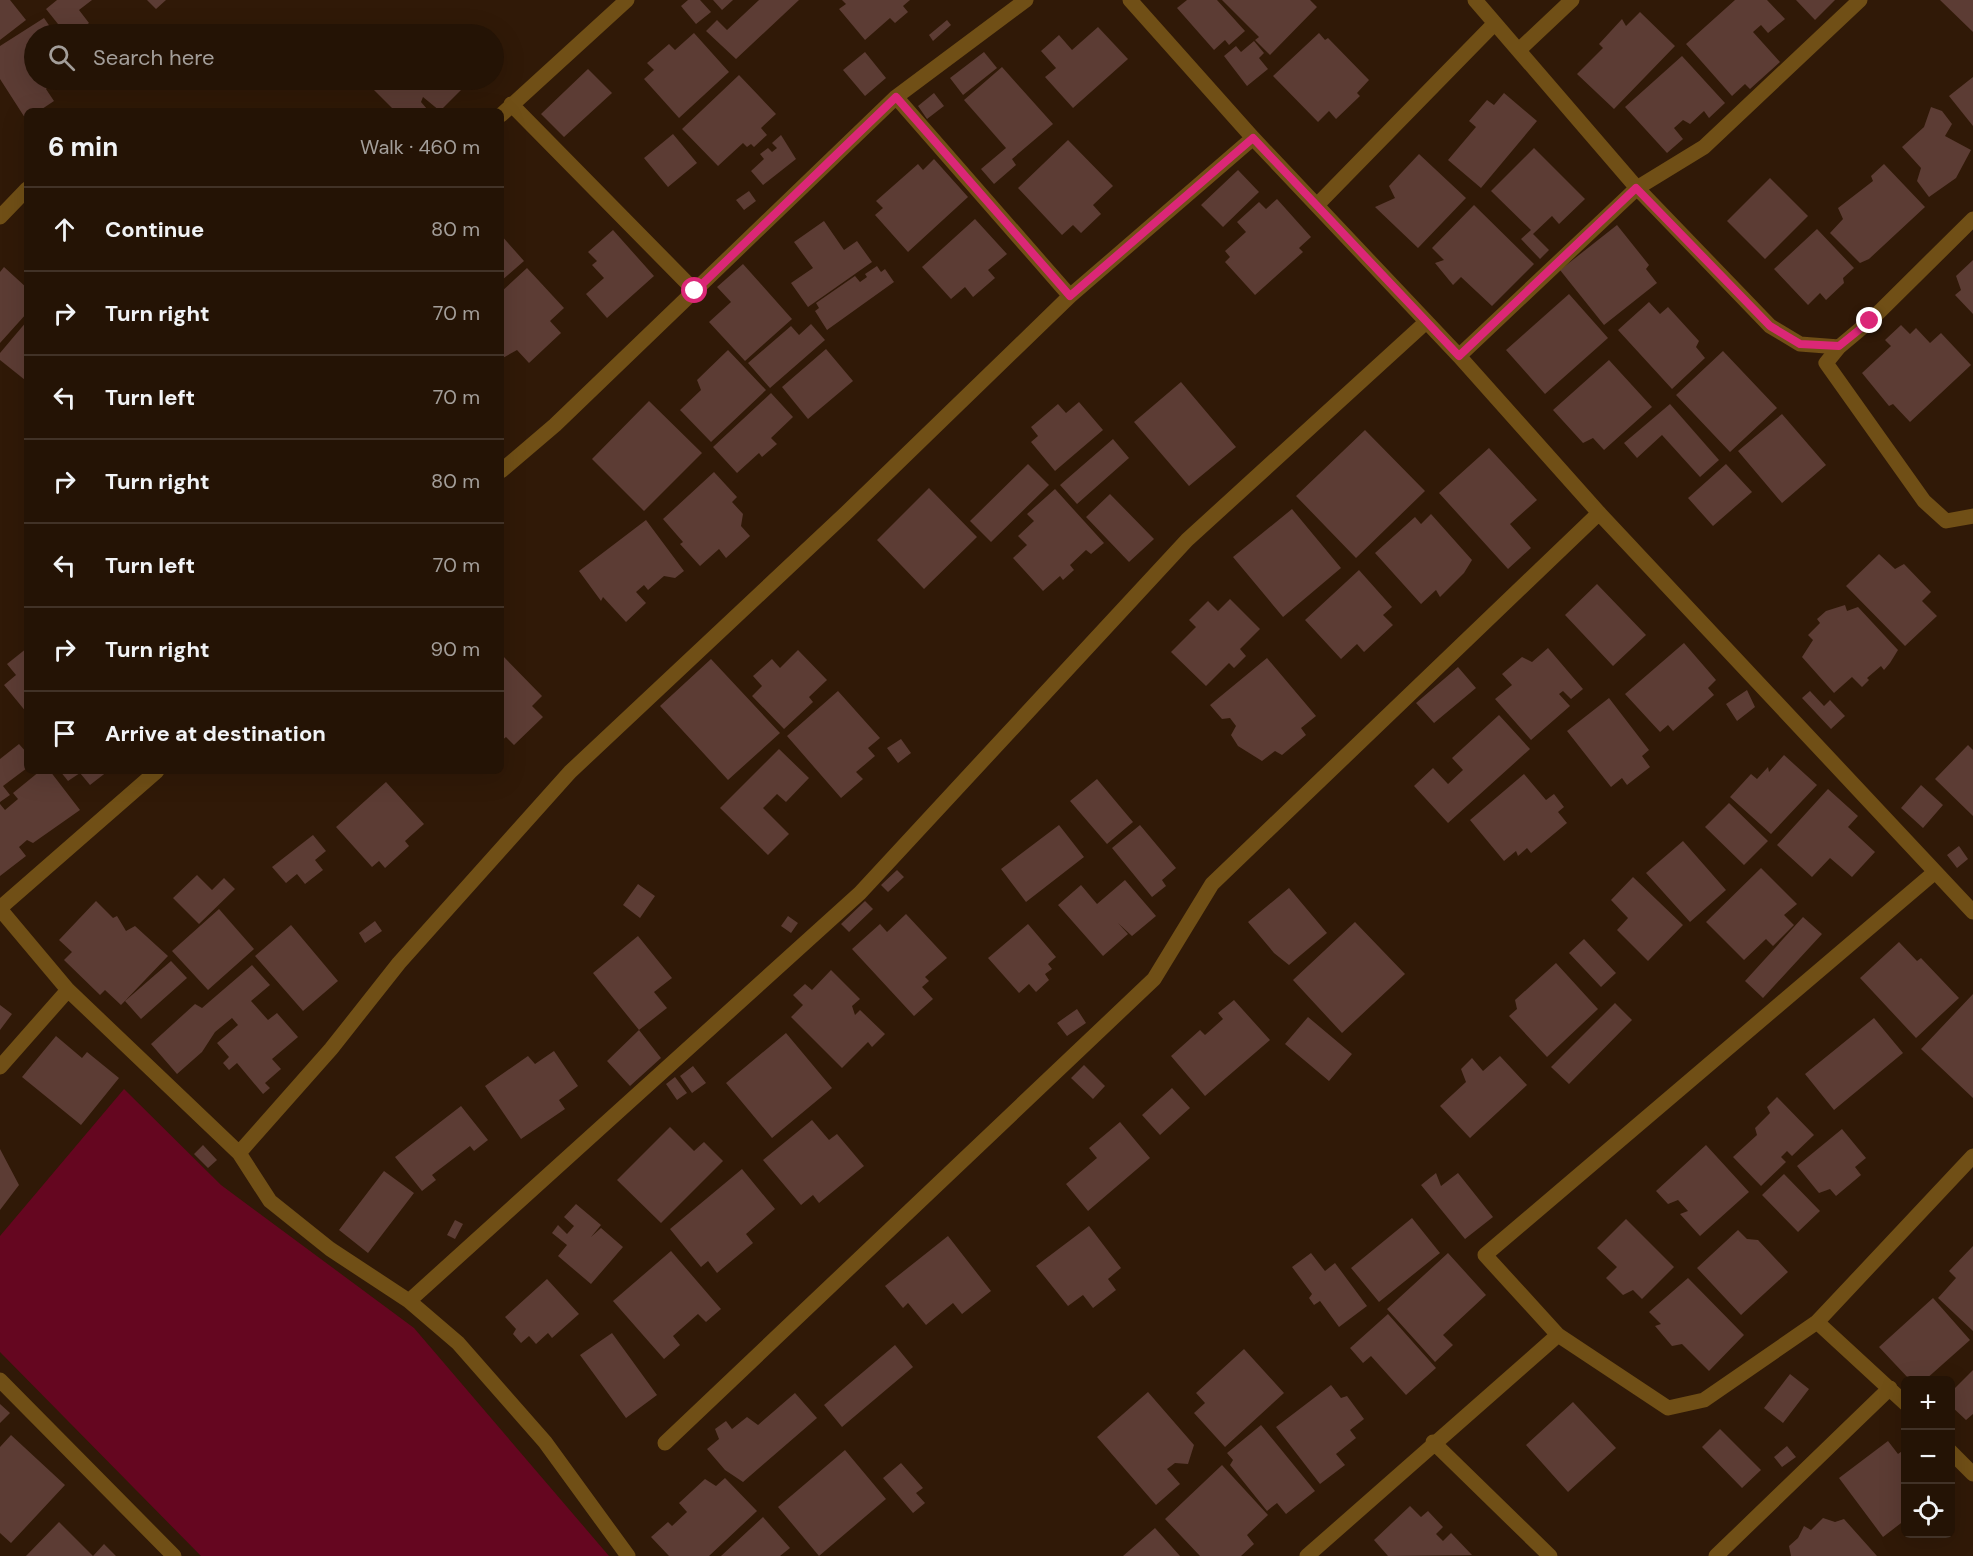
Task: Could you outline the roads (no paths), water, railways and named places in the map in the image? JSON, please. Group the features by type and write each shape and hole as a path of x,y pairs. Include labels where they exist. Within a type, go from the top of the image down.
{"street":[{"path":"627,0 506,109 695,291"},
{"path":"504,468 555,424 896,97 1026,0"},
{"path":"1130,0 1253,138 1425,323 1459,356 1599,513 1973,912"},
{"path":"1475,0 1520,49 1636,188 1770,326 1800,344 1839,346"},
{"path":"1520,49 1572,0"},
{"path":"1459,356 1636,188 1704,147 1860,0"},
{"path":"1317,205 1495,23"},
{"path":"896,97 1070,296"},
{"path":"239,1153 331,1049 399,963 570,772 845,514 1070,296 1253,138"},
{"path":"0,217 24,192"},
{"path":"1973,219 1870,321 1839,346 1826,363 1924,501 1946,521 1973,516"},
{"path":"409,1301 860,892 1187,540 1425,323"},
{"path":"665,1443 1154,979 1212,884 1599,513"},
{"path":"154,774 0,908 68,990 239,1153 270,1201 330,1248 409,1301 458,1343 545,1442 628,1556"},
{"path":"1935,872 1485,1255 1558,1335 1668,1408 1704,1400 1817,1322 1973,1156"},
{"path":"0,1067 68,990"},
{"path":"1817,1322 1901,1400"},
{"path":"1307,1556 1433,1442 1558,1335"},
{"path":"0,1380 174,1556"},
{"path":"1716,1556 1890,1388"},
{"path":"1433,1442 1550,1556"},
{"path":"1955,1456 1973,1474"}]}
